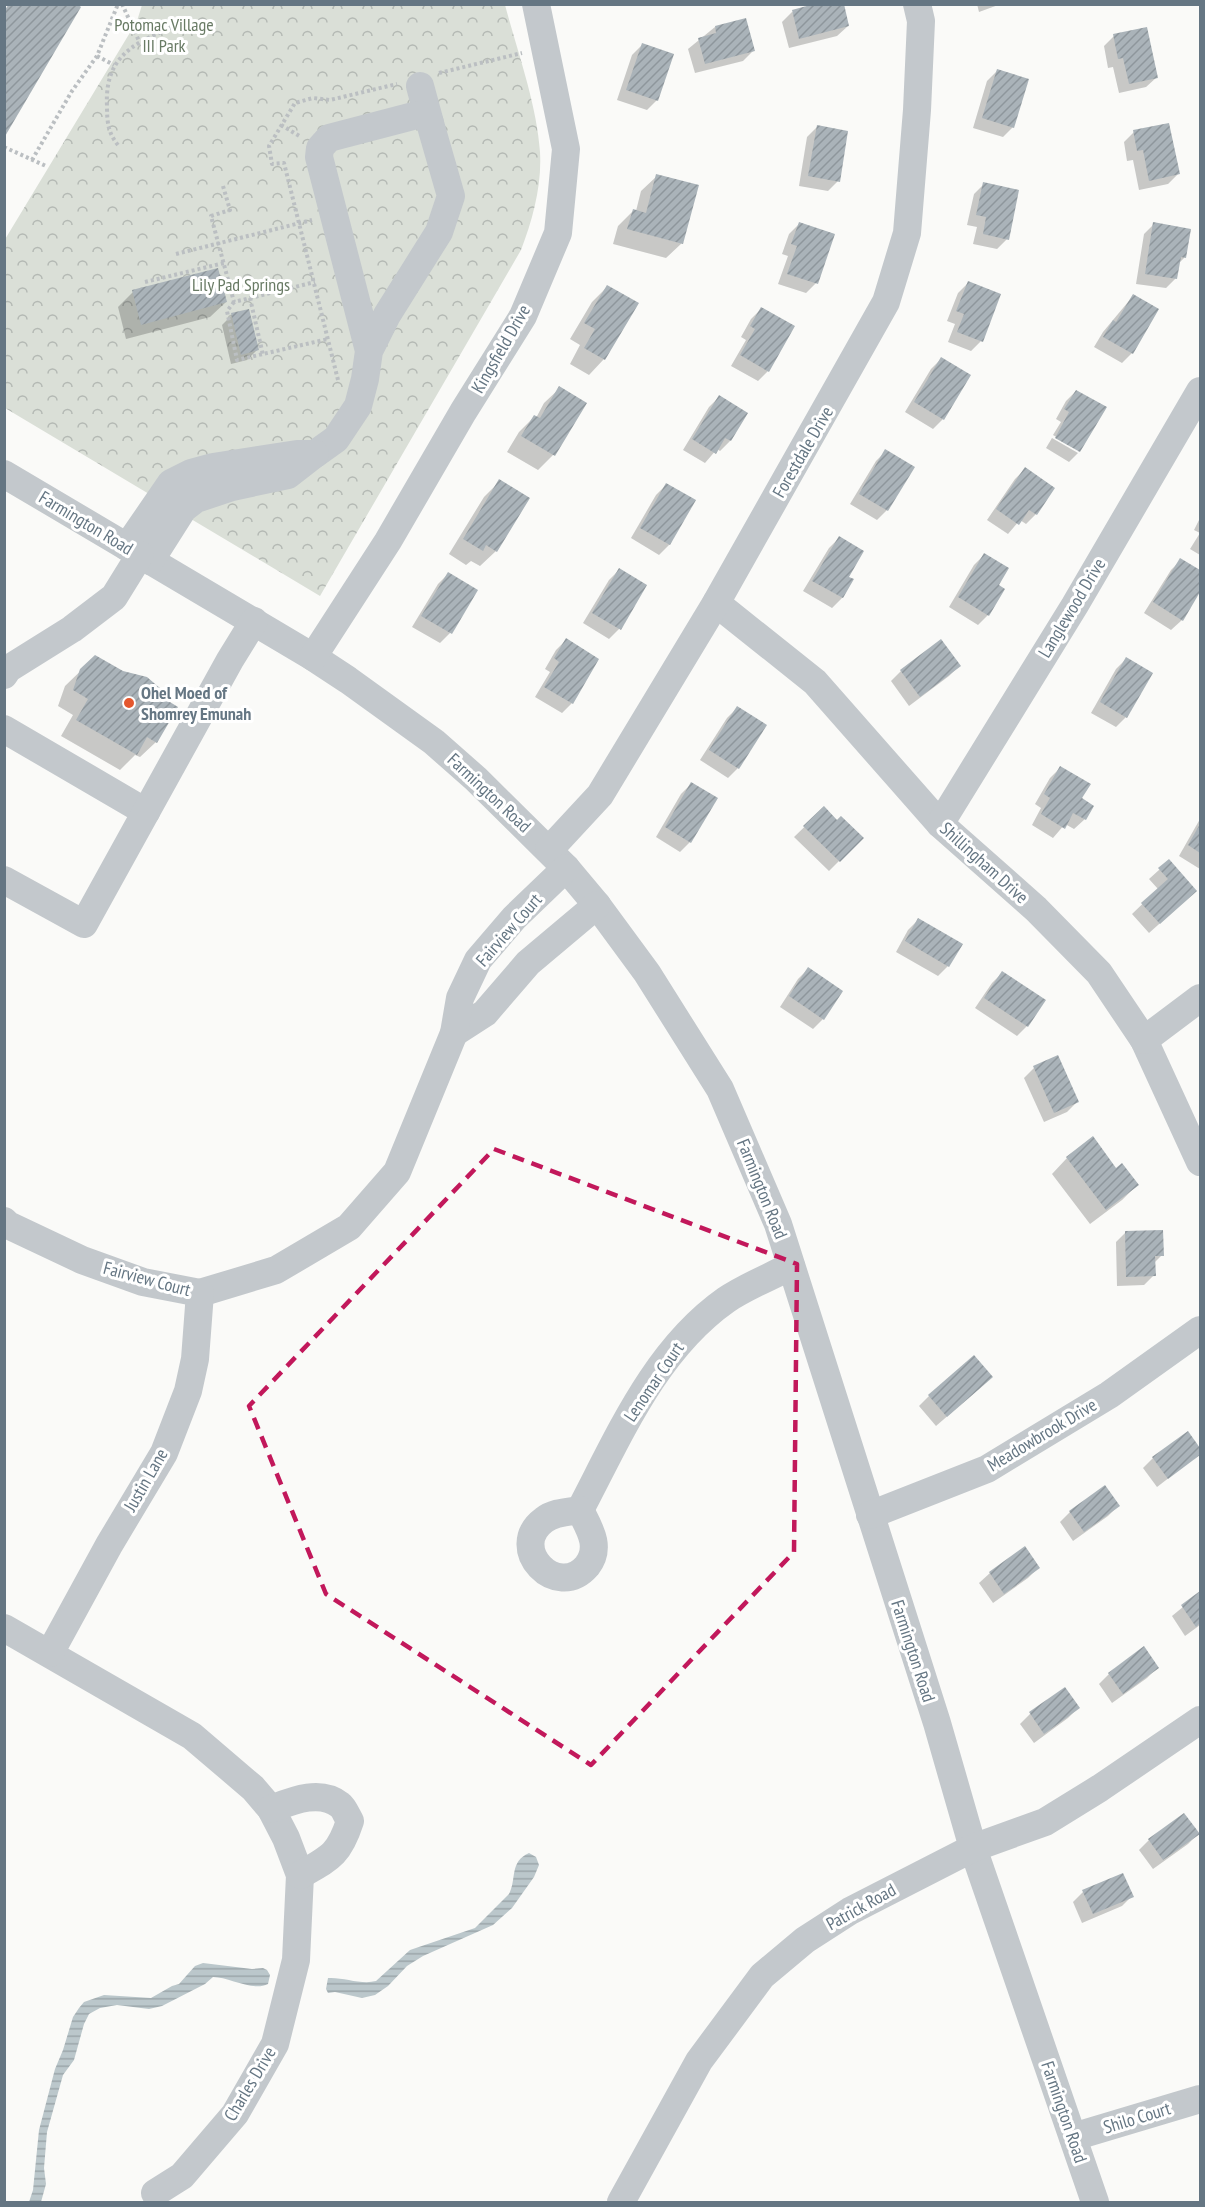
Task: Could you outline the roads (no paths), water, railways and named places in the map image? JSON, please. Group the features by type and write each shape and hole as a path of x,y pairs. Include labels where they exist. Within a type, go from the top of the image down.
{"street":[{"name":"Forestdale Drive","path":"557,859 600,795 716,603 886,302 907,233 917,110 921,21 917,4"},
{"name":"Kingsfield Drive","path":"313,657 388,541 463,412 523,316 558,233 566,149 538,5"},
{"path":"4,675 8,669 72,629 114,597 139,554 171,483 191,473 213,467 245,474 288,475 336,439 358,406 369,351 387,315 439,232 451,196 420,86"},
{"path":"369,351 319,157 320,148 329,138 417,115 423,116 430,123"},
{"name":"Langlewood Drive","path":"940,824 1075,605 1200,391"},
{"name":"Farmington Road","path":"4,474 313,657 434,742 476,779 557,859 597,905 647,974 720,1089 778,1224 937,1724 973,1848 1095,2202"},
{"name":"Shillingham Drive","path":"716,603 815,682 940,824 1036,909 1099,974 1144,1040 1200,1162"},
{"path":"4,880 84,924 230,660 254,621"},
{"path":"4,729 146,812"},
{"name":"Fairview Court","path":"4,1221 82,1260 143,1282 200,1293 276,1270 349,1227 397,1172 454,1033 460,998 478,960 514,918 557,859"},
{"name":"Fairview Court","path":"454,1033 485,1013 528,963 597,905"},
{"path":"1144,1040 1200,998"},
{"name":"Lenomar Court","path":"580,1510 641,1395 682,1339 726,1300 791,1266"},
{"name":"Justin Lane","path":"50,1653 109,1545 164,1453 188,1391 195,1359 200,1293"},
{"name":"Meadowbrook Drive","path":"870,1515 987,1469 1109,1395 1200,1330"},
{"name":"Charles Drive","path":"4,1628 192,1736 253,1788 271,1809 286,1838 300,1875 296,1960 276,2044 235,2114 182,2176 155,2193"},
{"name":"Patrick Road","path":"621,2202 699,2061 762,1976 805,1940 850,1911 973,1848 1045,1822 1100,1788 1200,1720"},
{"path":"271,1809 292,1801 322,1796 341,1805 350,1821 341,1846 332,1857 300,1875"},
{"name":"Shilo Court","path":"1073,2137 1200,2099"}],"place":[{"name":"Ohel Moed of Shomrey Emunah","path":"129,703"}],"park label":[{"name":"Potomac Village III Park","path":"164,36"},
{"name":"Lily Pad Springs","path":"241,285"}]}
